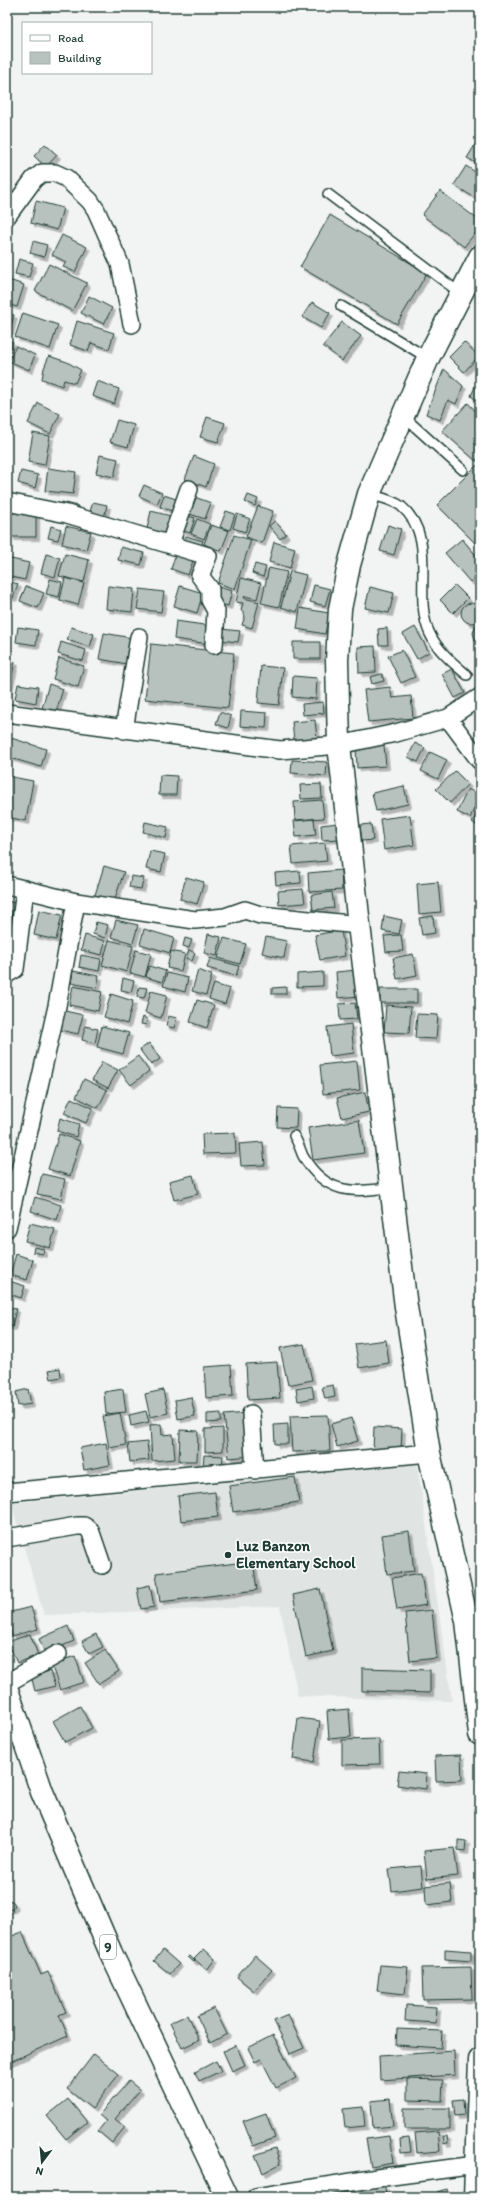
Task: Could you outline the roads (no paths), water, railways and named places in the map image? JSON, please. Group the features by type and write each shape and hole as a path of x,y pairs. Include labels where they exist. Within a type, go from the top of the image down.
{"main road":[{"path":"480,257 460,293 428,358 369,494 349,565 340,609 337,660 339,745 359,925 406,1307 429,1453 466,1621 480,1734"},
{"name":"9","path":"7,1690 42,1792 111,1953 226,2197"},
{"path":"475,2197 480,2060"}],"street":[{"path":"7,216 34,179 42,173 55,173 66,178 90,201 114,250 120,264 132,324"},
{"path":"170,544 189,489"},
{"path":"7,502 68,514 208,556 200,576 210,589 210,600 216,611 214,645"},
{"path":"124,730 139,637"},
{"path":"7,713 280,750 339,745 396,733 448,718 480,697"},
{"path":"448,718 480,761"},
{"path":"7,885 76,902 195,920 225,917 245,910 260,915 359,925"},
{"path":"7,974 15,969 25,889"},
{"path":"7,1228 54,1021 76,902"},
{"path":"251,1414 255,1470"},
{"path":"7,1492 429,1453"},
{"path":"7,1538 84,1526 90,1530 102,1565"},
{"path":"7,1683 58,1654"},
{"path":"256,2197 384,2177 476,2165"}],"lane":[{"path":"328,194 460,293"},
{"path":"341,306 428,358"},
{"path":"403,416 463,470"},
{"path":"369,494 400,505 410,516 422,547 424,614 430,634 446,657 467,675"},
{"path":"294,1136 303,1154 322,1180 336,1187 365,1192 392,1187"}],"place":[{"name":"Luz Banzon Elementary School","path":"228,1555"}]}
